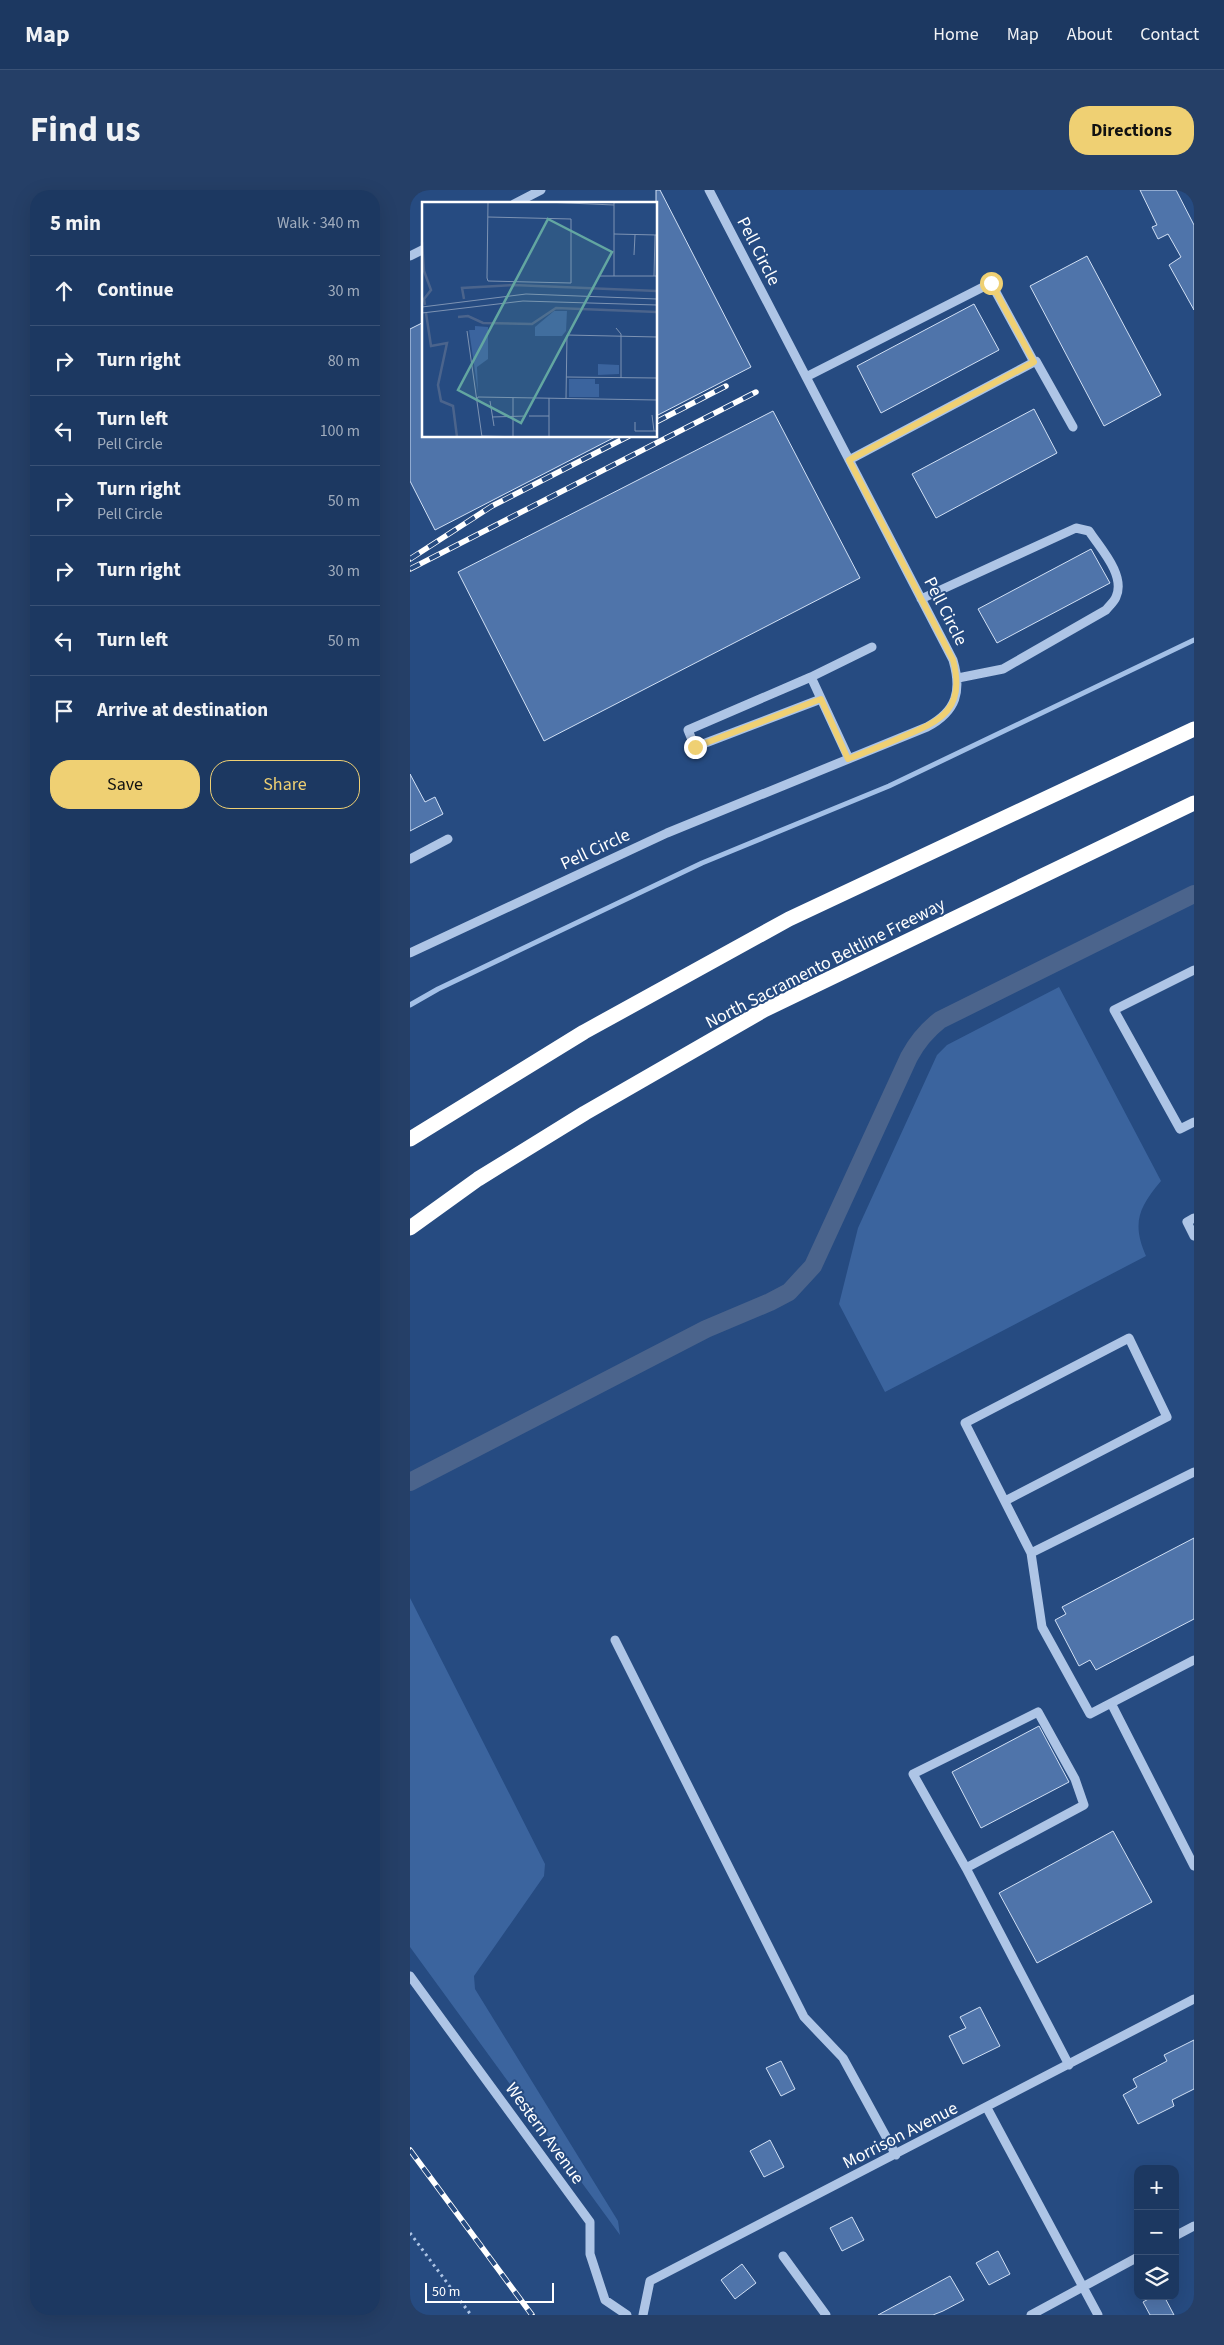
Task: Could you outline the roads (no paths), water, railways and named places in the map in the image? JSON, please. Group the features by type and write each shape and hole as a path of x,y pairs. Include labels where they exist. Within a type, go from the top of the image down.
{"highway":[{"path":"410,1139 584,1032 789,919 1194,729"},
{"name":"North Sacramento Beltline Freeway","path":"410,1228 478,1179 568,1123 764,1010 1194,803"}],"street":[{"path":"518,202 541,190"},
{"name":"Pell Circle","path":"410,953 667,833 938,721 953,703 958,678 953,660 709,190"},
{"path":"410,256 422,250"},
{"path":"806,377 991,283 1034,362 1073,427"},
{"path":"849,460 1034,362"},
{"path":"921,599 1076,528 1089,531 1116,574 1119,585 1116,598 1106,610 1003,669 958,678"},
{"path":"821,699 695,747 688,730 811,677 872,647"},
{"path":"811,677 848,759"},
{"path":"410,859 448,839"},
{"path":"1194,970 1114,1010 1180,1129 1194,1122"},
{"path":"1194,1218 1187,1222 1194,1236"},
{"path":"1005,1501 1167,1417 1129,1338 965,1423 1031,1552 1042,1627 1090,1714 1194,1660"},
{"path":"1031,1552 1194,1472"},
{"path":"615,1640 804,2017 843,2058 896,2156"},
{"path":"1111,1703 1194,1866"},
{"path":"966,1868 1084,1805 1075,1779 1038,1712 913,1774 966,1868 1068,2065"},
{"name":"Western Avenue","path":"410,1976 590,2222 590,2254 605,2300 627,2315"},
{"name":"Morrison Avenue","path":"642,2315 650,2280 896,2156 1194,1999"},
{"path":"987,2108 1098,2315"},
{"path":"1179,2234 1194,2226"},
{"path":"783,2256 826,2315"},
{"path":"1031,2315 1134,2259"}],"waterway":[{"path":"410,1005 438,989 702,863 889,786 1194,640"},
{"path":"410,1482 706,1329 789,1292 813,1266 909,1057 930,1028 940,1020 1194,894"}],"railway":[{"path":"658,421 726,386"},
{"path":"410,569 756,392"},
{"path":"410,559 492,506 625,438"},
{"path":"410,2150 532,2315"}]}
